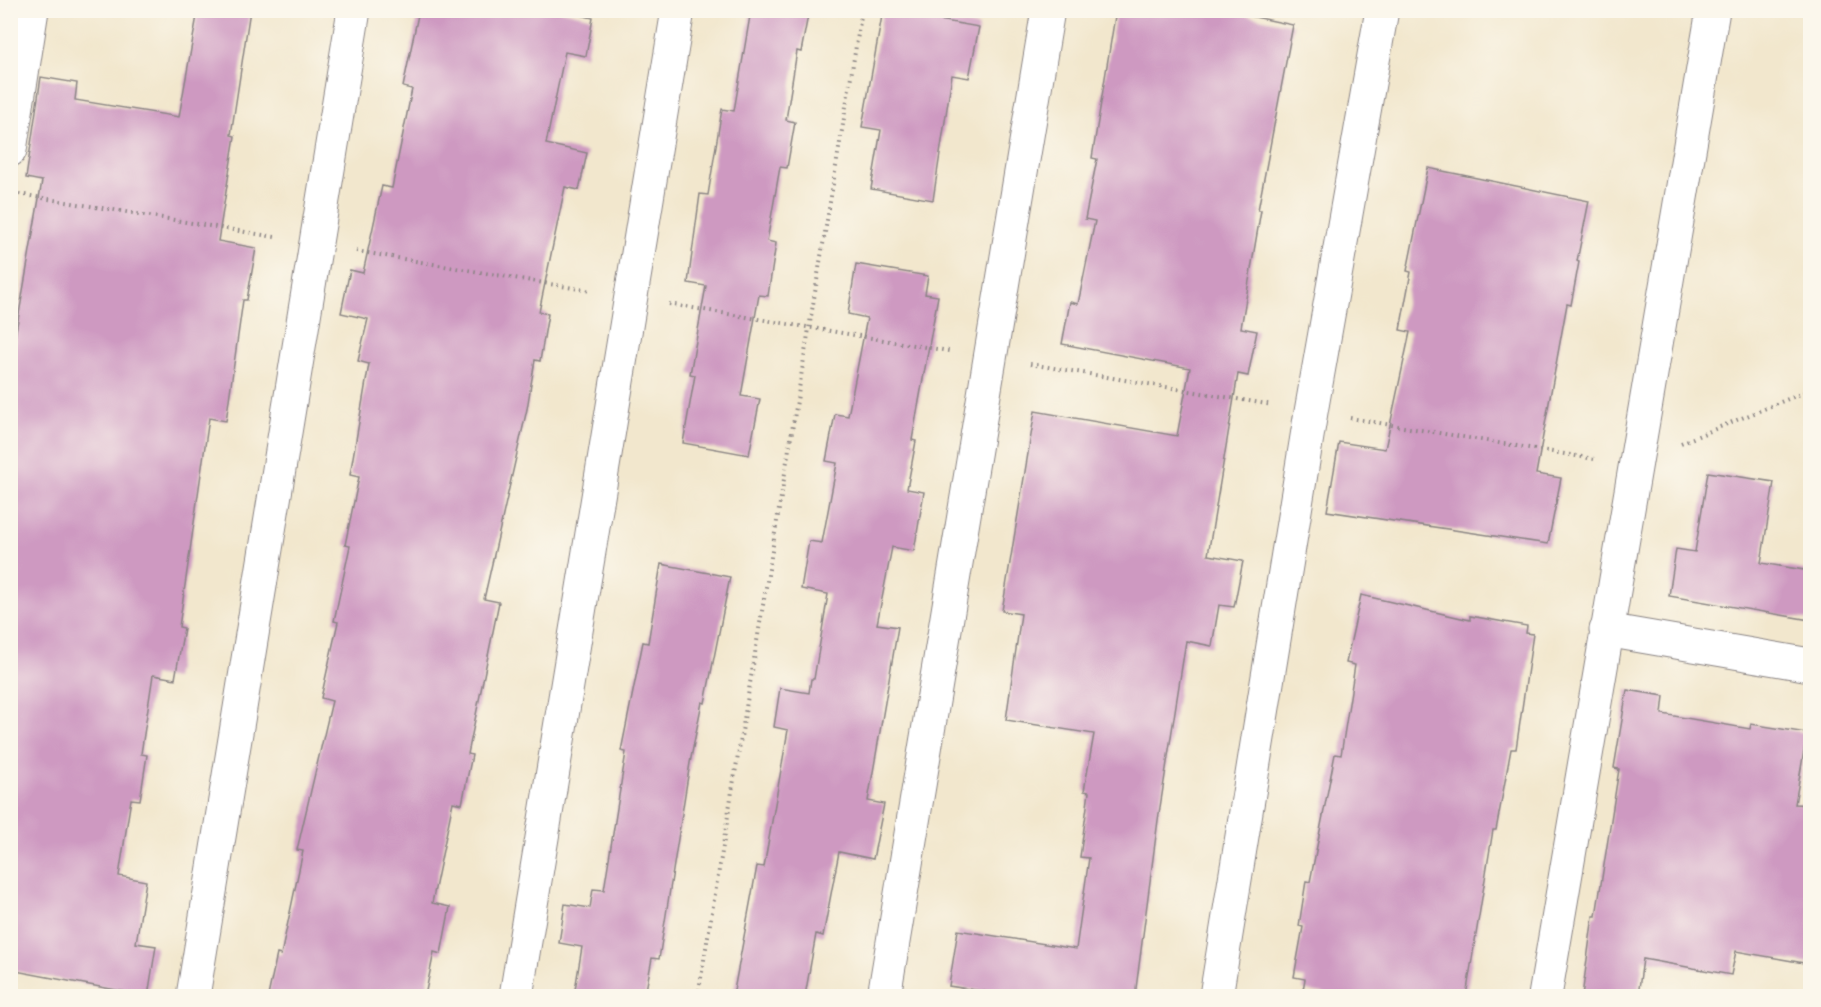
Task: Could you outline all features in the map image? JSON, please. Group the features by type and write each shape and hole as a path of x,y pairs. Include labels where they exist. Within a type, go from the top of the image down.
{"street":[{"path":"10,150 32,10"},
{"path":"193,996 354,10"},
{"path":"516,996 678,10"},
{"path":"884,996 992,358 1048,10"},
{"path":"1216,996 1311,412 1383,10"},
{"path":"1545,996 1713,10"},
{"path":"1606,630 1810,665"}],"path":[{"path":"698,996 862,10"},
{"path":"10,192 1628,465 1810,390"}],"building":[{"path":"198,10 250,10 231,135 235,136 218,241 256,248 247,300 243,300 226,421 209,418 179,627 184,628 175,679 153,675 141,754 147,755 140,800 131,799 119,876 146,881 136,943 156,946 148,996 10,970 10,366 42,181 26,178 41,77 77,83 75,100 179,117"},
{"path":"419,10 559,10 593,18 586,56 565,52 546,144 587,153 579,190 565,187 539,312 548,314 540,361 535,360 527,409 484,599 499,602 468,754 472,755 462,804 453,802 432,903 450,907 441,954 434,952 425,996 268,996 277,954 281,955 303,851 297,850 332,701 321,698 338,622 334,621 350,546 345,545 359,477 350,475 369,364 358,361 368,319 341,313 350,270 363,273 382,186 392,188 412,89 403,87"},
{"path":"751,10 809,10 801,52 797,51 786,120 795,122 787,168 780,167 767,241 776,243 768,296 759,295 741,396 760,399 749,455 683,443 695,375 690,374 706,286 688,283 700,194 708,195 722,109 734,111"},
{"path":"883,10 979,27 969,78 952,75 933,200 871,189 881,130 862,127"},
{"path":"1116,10 1221,10 1293,25 1258,210 1261,210 1241,328 1257,331 1248,376 1238,374 1208,555 1243,561 1234,607 1219,605 1212,646 1186,641 1158,820 1135,996 1014,996 949,986 958,930 1076,949 1089,858 1080,857 1089,792 1084,791 1094,734 1006,720 1021,614 1002,611 1035,411 1177,436 1190,368 1062,344 1070,302 1078,304 1095,221 1085,219 1097,159 1092,158"},
{"path":"1428,168 1589,201 1571,305 1567,304 1536,474 1561,478 1548,544 1327,511 1339,442 1385,449 1410,332 1400,330 1411,272 1407,271"},
{"path":"856,264 928,276 925,294 938,296 912,440 916,441 907,489 924,492 914,551 892,547 877,624 898,627 868,801 884,804 873,859 839,852 823,936 816,934 805,996 733,996 757,866 764,867 788,730 774,727 780,688 809,693 811,679 814,679 828,594 801,589 809,541 822,543 837,463 826,461 835,414 848,416 867,318 848,314"},
{"path":"1708,472 1774,482 1761,563 1810,571 1810,620 1669,596 1676,549 1695,552"},
{"path":"661,564 730,577 705,703 702,702 690,763 659,959 652,958 645,996 574,996 582,947 559,943 565,904 590,908 593,889 604,890 626,752 621,751 643,642 648,643"},
{"path":"1361,595 1470,620 1470,616 1527,626 1526,633 1533,634 1516,749 1511,749 1496,830 1493,830 1466,996 1340,996 1303,990 1305,979 1294,977 1303,927 1299,926 1306,881 1310,882 1335,754 1341,755 1355,665 1346,663"},
{"path":"1627,690 1664,696 1662,714 1750,729 1751,724 1807,733 1795,804 1810,805 1810,964 1736,951 1731,975 1643,959 1638,996 1582,996 1593,916 1596,916 1619,769 1614,768"}]}
